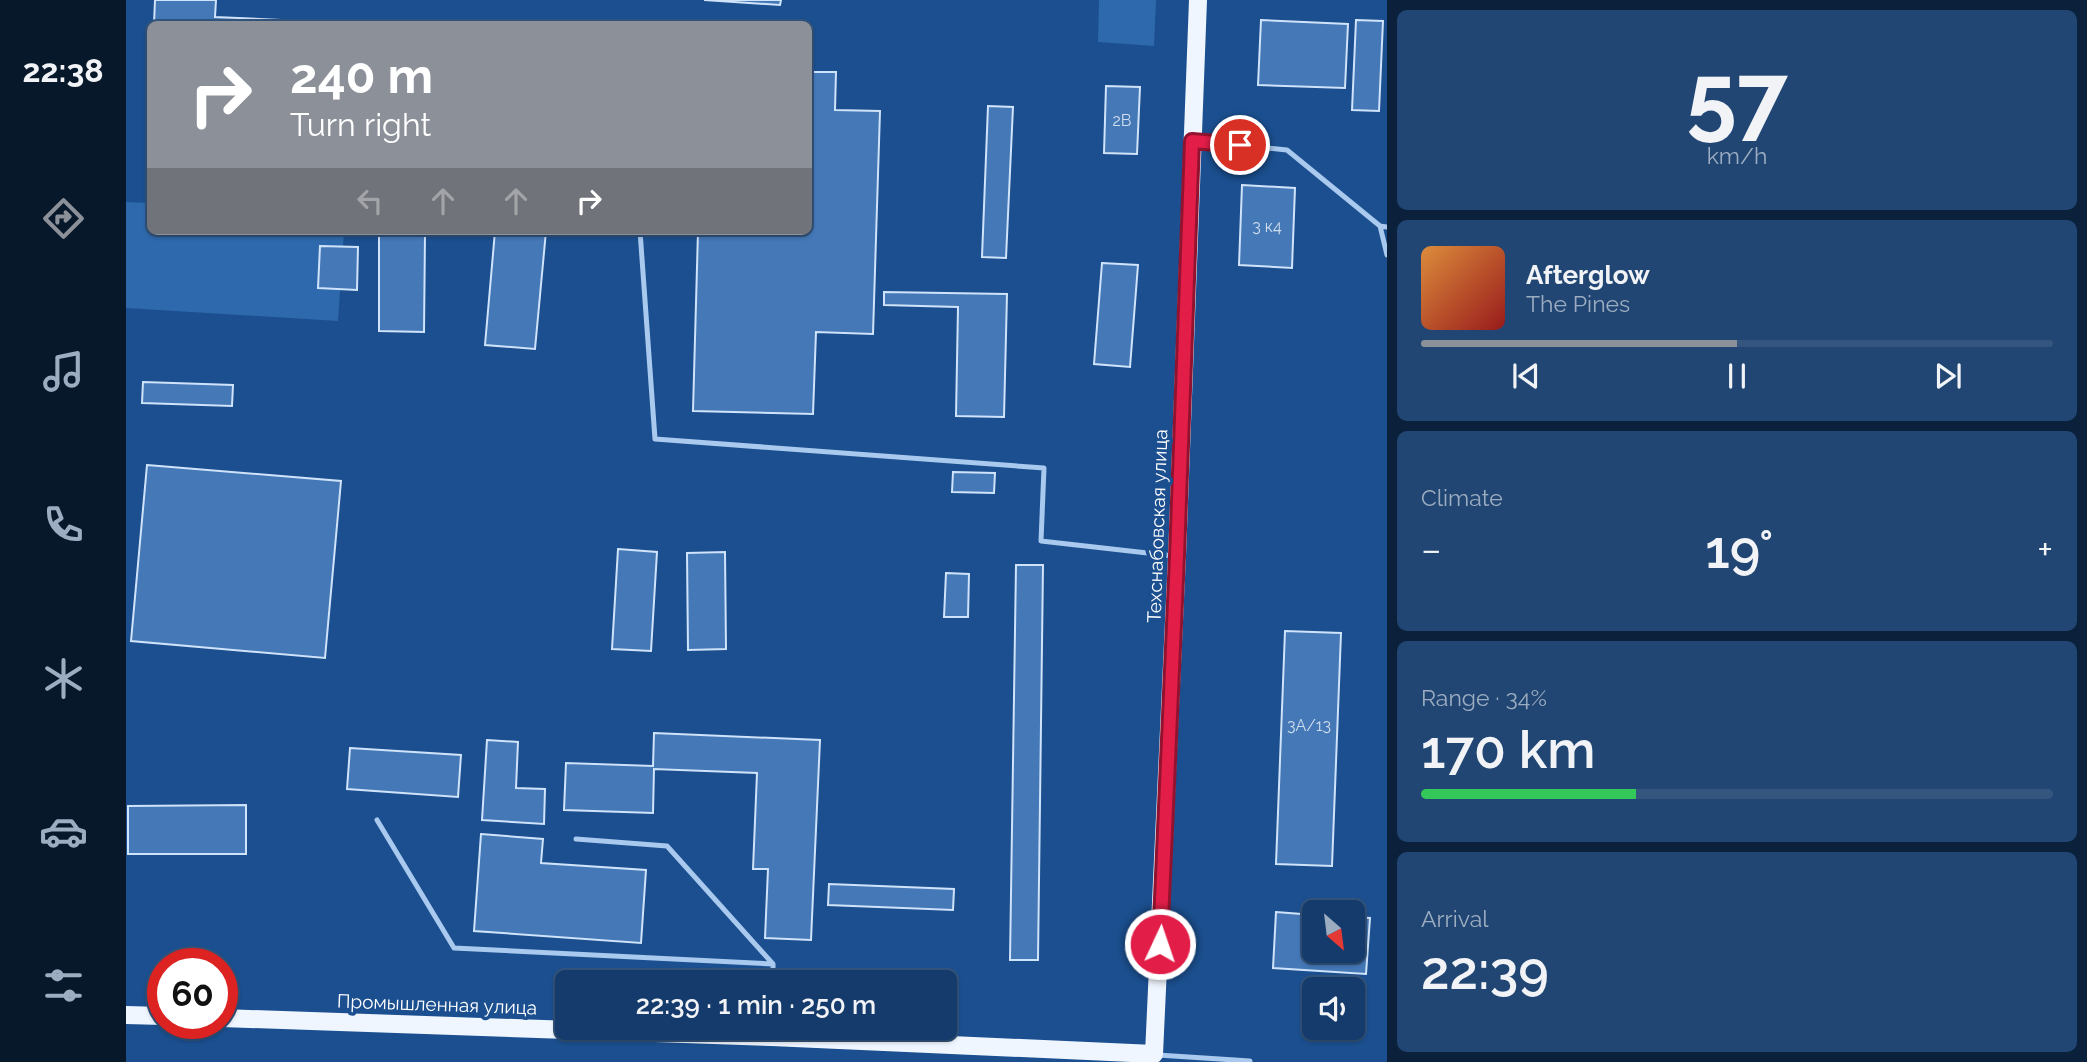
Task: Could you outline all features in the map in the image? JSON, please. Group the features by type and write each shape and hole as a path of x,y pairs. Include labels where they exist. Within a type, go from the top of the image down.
{"main road":[{"name":"Техснабовская улица","path":"1154,1054 1177,556 1196,0"},
{"path":"126,1014 147,1015"},
{"name":"Промышленная улица","path":"238,1018 555,1026"},
{"name":"Промышленная улица","path":"911,1040 1154,1054"}],"lane":[{"path":"1192,141 1287,150 1380,226 1387,227"},
{"path":"1380,226 1387,255"},
{"path":"640,235 655,439 1044,468 1041,541 1177,556"},
{"path":"377,820 454,948 773,964"},
{"path":"576,839 667,846 773,964 773,970"},
{"path":"1154,1054 1250,1061"}],"shaded area":[{"path":"1099,0 1156,0 1154,46 1098,42"},
{"path":"126,202 147,203 147,235 344,235 338,321 126,308"}],"building":[{"path":"155,0 216,0 215,17 305,21 154,21"},
{"path":"704,0 781,0 780,5"},
{"path":"1261,20 1348,24 1345,88 1258,85"},
{"path":"1356,20 1383,21 1379,111 1352,110"},
{"path":"812,72 836,72 835,110 880,111 873,334 816,332 813,414 693,411 698,235 812,235"},
{"path":"1106,86 1140,87 1137,154 1104,153"},
{"path":"988,106 1013,107 1006,258 982,257"},
{"path":"1242,185 1295,188 1292,268 1239,265"},
{"path":"379,235 425,235 424,332 379,331"},
{"path":"495,235 546,235 535,349 485,345"},
{"path":"320,246 358,247 357,290 318,288"},
{"path":"1102,263 1138,265 1130,367 1094,364"},
{"path":"884,292 1007,294 1004,417 956,416 958,307 884,305"},
{"path":"143,382 233,385 232,406 142,403"},
{"path":"147,465 341,481 325,658 131,641"},
{"path":"953,472 995,473 994,493 952,492"},
{"path":"618,549 657,552 651,651 612,649"},
{"path":"725,552 726,649 688,650 687,553"},
{"path":"1016,565 1043,565 1038,960 1010,960"},
{"path":"946,573 969,574 968,617 944,617"},
{"path":"1285,631 1341,633 1332,866 1276,864"},
{"path":"654,733 820,740 811,940 765,938 768,869 753,869 757,773 654,769 653,813 564,810 566,763 653,766"},
{"path":"487,740 518,742 516,788 545,789 544,824 482,820"},
{"path":"350,748 461,755 458,797 347,789"},
{"path":"246,805 246,854 128,854 128,806"},
{"path":"481,834 543,839 541,863 646,870 641,943 474,931"},
{"path":"829,884 954,889 953,910 828,905"},
{"path":"1276,912 1302,914 1302,963 1365,963 1365,918 1370,918 1366,974 1273,968"}],"route":[{"path":"1160,944 1192,141 1240,145"}]}
